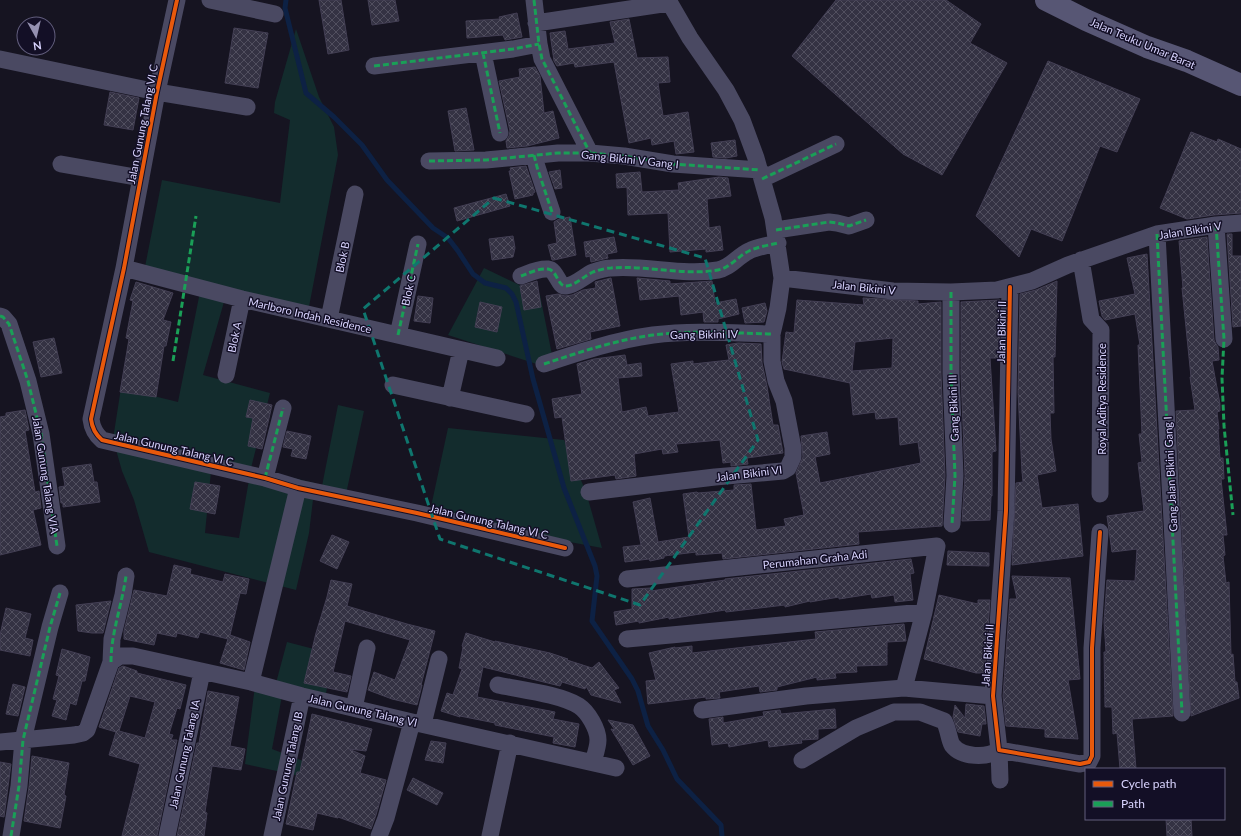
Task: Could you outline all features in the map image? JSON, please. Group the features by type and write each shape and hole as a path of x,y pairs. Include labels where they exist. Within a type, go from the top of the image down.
{"main road":[{"name":"Jalan Teuku Umar Barat","path":"1046,0 1140,44 1187,61 1241,85"}],"street":[{"name":"Jalan Gunung Talang VI C","path":"177,0 124,268 91,419 92,427 96,435 102,440 265,478 298,488 416,512 565,548"},
{"path":"210,0 275,14"},
{"path":"534,0 542,59 590,153"},
{"path":"536,23 668,2 726,90 742,120 756,158 777,236 782,278"},
{"path":"374,66 483,53 539,44"},
{"path":"483,53 500,133"},
{"name":"Jalan Gunung Talang VI C","path":"0,58 158,92 247,107"},
{"path":"761,175 836,144"},
{"name":"Gang Bikini V Gang I","path":"429,162 486,160 558,153 590,153 624,156 761,175"},
{"path":"534,155 536,166 552,212"},
{"path":"61,164 141,178"},
{"name":"Blok B","path":"329,319 355,194"},
{"path":"521,276 549,269 555,273 562,285 565,287 593,272 610,268 642,268 692,272 720,270 730,265 748,251 777,236 829,222 849,226 866,220"},
{"name":"Jalan Bikini V","path":"782,278 893,291 951,292 996,290 1032,280 1081,260 1157,234 1216,225 1241,223"},
{"path":"1216,225 1224,339"},
{"name":"Gang Jalan Bikini Gang I","path":"1157,234 1182,713"},
{"name":"Blok C","path":"398,335 418,244"},
{"name":"Royal Aditya Residence","path":"1081,260 1091,319 1101,330 1100,494"},
{"name":"Marlboro Indah Residence","path":"124,268 242,299 497,358"},
{"name":"Jalan Bikini VI","path":"589,492 715,477 783,471 788,468 793,457 793,448 784,402 776,381 772,361 772,334 778,308 782,278"},
{"name":"Jalan Bikini II","path":"1000,780 999,750 993,696 1006,511 1010,287"},
{"name":"Gang Bikini III","path":"951,292 951,374 955,476 952,524"},
{"name":"Blok A","path":"226,375 242,299"},
{"name":"Jalan Gunung Talang VIA","path":"0,316 3,317 9,324 32,396 41,434 57,546"},
{"name":"Gang Bikini IV","path":"544,364 603,345 653,335 694,332 772,334"},
{"path":"450,398 461,350"},
{"path":"393,385 526,414"},
{"path":"265,478 283,408"},
{"path":"251,682 298,488"},
{"path":"802,760 856,728 894,712 920,712 944,721 948,728 952,744 960,751 980,756 993,754 999,750 1080,764 1089,762 1092,756 1092,648 1100,532"},
{"name":"Perumahan Graha Adi","path":"627,579 937,546 924,612 904,688"},
{"path":"0,742 74,735 83,733 87,730 111,662 112,639 126,576"},
{"path":"11,836 19,786 23,740 50,627 60,593"},
{"path":"627,639 924,612"},
{"path":"354,708 367,648"},
{"name":"Jalan Gunung Talang VI","path":"111,662 120,656 133,656 251,682 302,696 616,768"},
{"path":"379,836 439,658"},
{"name":"Jalan Gunung Talang IA","path":"166,836 202,672"},
{"path":"498,685 566,700 580,707 586,714 596,732 598,741 593,762"},
{"path":"702,710 821,695 904,688 993,696"},
{"name":"Jalan Gunung Talang IB","path":"272,836 302,696"},
{"path":"490,836 510,743"}],"highlighted area":[{"path":"494,198 705,258 758,440 640,605 440,539 363,309"}],"green space":[{"path":"296,29 319,97 334,127 338,155 308,312 228,288 203,375 270,393 251,468 315,483 309,533 296,590 149,552 134,500 122,471 113,439 121,388 178,402 202,282 144,272 162,180 280,203 290,120 274,113 275,102","holes":["212,461 251,468 239,538 205,533"]},
{"path":"484,268 540,295 555,370 448,335"},
{"path":"338,405 364,411 346,494 322,486"},
{"path":"448,428 564,440 586,492 602,548 429,516"},
{"path":"287,642 333,654 325,699 284,685 272,749 311,764 304,777 245,764 256,678 276,683"}],"building":[{"path":"319,0 341,0 349,50 328,54"},
{"path":"368,0 395,0 399,21 372,25"},
{"path":"836,0 946,0 981,24 970,43 1007,63 942,175 903,154 792,56"},
{"path":"517,13 522,37 505,40 503,35 467,38 466,21 500,19 499,17"},
{"path":"629,19 637,58 668,57 670,82 658,83 663,116 688,112 694,152 676,154 674,141 652,145 651,138 629,143 614,62 575,67 574,63 557,66 554,61 550,33 565,31 568,49 615,43 610,22"},
{"path":"234,28 268,33 258,88 225,83"},
{"path":"1048,61 1140,99 1117,152 1100,146 1062,241 1031,229 1019,257 976,216"},
{"path":"535,67 540,76 544,113 553,111 559,138 527,146 507,148 506,141 510,131 499,81 520,77 519,69"},
{"path":"110,92 139,98 133,130 104,125"},
{"path":"466,108 474,150 455,151 448,111"},
{"path":"1191,132 1217,142 1218,139 1241,149 1241,213 1187,219 1160,208"},
{"path":"735,140 737,156 726,158 713,157 711,143"},
{"path":"526,166 535,192 533,195 515,199 509,171 511,171 510,168"},
{"path":"560,170 562,188 555,189 549,172"},
{"path":"640,172 642,192 679,190 678,183 719,177 728,178 731,196 707,199 709,228 720,226 723,250 706,252 706,249 670,252 668,213 628,215 627,187 617,188 616,174"},
{"path":"506,194 510,206 457,221 454,208"},
{"path":"570,217 576,255 552,260 548,245 557,243 554,222 559,219"},
{"path":"1227,234 1232,234 1232,256 1241,256 1241,326 1233,327"},
{"path":"513,236 515,248 513,257 492,260 489,239"},
{"path":"614,237 617,252 607,254 608,258 591,262 590,256 586,257 584,242"},
{"path":"1207,237 1214,340 1218,347 1219,360 1212,361 1220,404 1220,411 1217,412 1220,458 1223,458 1224,479 1221,479 1227,535 1223,535 1225,555 1223,556 1226,583 1229,582 1231,655 1233,654 1235,682 1237,682 1239,698 1191,716 1176,411 1195,410 1190,377 1179,241"},
{"path":"1147,254 1173,716 1132,719 1136,768 1120,768 1117,733 1113,734 1112,707 1105,707 1104,652 1106,652 1104,622 1107,580 1135,581 1137,549 1112,552 1107,516 1144,511 1138,463 1142,462 1139,434 1142,434 1138,345 1140,345 1135,314 1105,320 1102,316 1099,301 1135,294 1127,258"},
{"path":"611,278 620,326 590,332 591,339 557,349 546,296 558,294 565,296 572,295 583,290 596,288 595,282"},
{"path":"637,278 670,281 670,284 712,281 715,303 736,299 739,314 718,319 718,322 704,322 703,312 681,315 679,296 640,300"},
{"path":"537,281 541,307 524,310 520,286"},
{"path":"1057,281 1055,357 1053,357 1054,413 1050,413 1051,439 1056,471 1037,475 1042,508 1078,504 1083,556 1012,565 1016,483 1023,482 1018,392 1020,294 1036,290"},
{"path":"136,282 173,293 163,320 171,322 166,346 164,346 156,397 120,392 129,339 126,338 133,301 130,300"},
{"path":"418,296 433,298 430,323 414,321"},
{"path":"863,298 918,301 918,304 941,302 941,374 945,476 942,526 858,532 859,544 723,559 722,553 696,555 696,552 664,556 664,558 650,561 649,559 625,562 623,547 641,545 633,502 650,498 658,542 689,537 683,494 734,490 734,485 751,484 756,530 786,526 784,519 804,515 796,473 803,457 801,436 827,432 830,454 815,457 820,483 921,463 918,442 900,445 898,417 876,419 875,412 853,415 850,383 784,369 782,362 786,332 794,333 797,300 864,305","holes":["893,338 892,368 852,371 855,342"]},
{"path":"1000,300 999,358 990,358 996,451 992,452 992,496 990,520 962,521 965,476 961,374 961,302"},
{"path":"480,302 502,307 497,332 475,327"},
{"path":"765,303 767,311 764,322 745,323 742,308"},
{"path":"54,338 62,373 41,377 33,342"},
{"path":"738,343 761,344 762,363 773,425 778,425 783,453 747,458 748,464 731,466 731,462 723,463 720,440 676,444 678,452 663,454 662,449 634,454 636,476 616,479 615,475 571,481 562,417 555,418 552,399 582,394 577,364 594,359 625,355 627,365 641,363 642,376 618,378 622,412 646,407 648,416 679,412 671,364 693,361 693,364 729,360 726,345"},
{"path":"250,400 272,405 262,449 248,446 253,418 246,417"},
{"path":"25,410 29,430 25,431 35,492 39,491 41,508 33,510 41,545 0,555 0,417 6,416 6,413"},
{"path":"287,431 311,436 306,459 291,456 293,449 283,447"},
{"path":"91,464 94,482 97,482 100,502 63,507 59,487 65,486 62,468"},
{"path":"195,482 220,486 215,514 190,509"},
{"path":"332,535 349,542 337,569 320,561"},
{"path":"948,551 989,553 989,566 947,565"},
{"path":"911,559 914,573 910,574 913,600 895,602 894,595 872,598 871,594 839,599 839,597 810,601 785,607 785,605 726,612 725,610 669,619 669,617 639,623 639,621 616,625 614,612 632,609 632,589 651,588 651,591 725,579"},
{"path":"174,565 191,569 190,574 223,582 225,574 249,579 246,594 240,593 230,635 250,642 244,670 220,663 228,639 200,632 198,638 177,633 176,637 157,633 154,645 124,639 124,631 134,590 167,596"},
{"path":"1012,576 1070,578 1080,679 1068,680 1078,739 1045,737 1045,729 1006,726 1003,696 1010,599 1017,599"},
{"path":"331,580 352,584 347,606 435,631 417,705 392,699 368,690 374,672 395,680 410,640 345,621 333,672 351,676 347,692 304,683"},
{"path":"939,595 978,604 978,600 990,600 985,673 976,673 924,659"},
{"path":"111,601 103,633 78,631 76,605"},
{"path":"6,608 31,614 25,638 33,640 30,656 0,650 0,635"},
{"path":"904,624 906,641 887,642 887,665 856,666 857,672 835,673 836,678 817,680 817,677 777,687 777,690 760,692 759,686 719,692 720,698 706,699 706,697 648,704 646,681 656,680 649,653 675,647 692,646 692,653 816,639 815,632"},
{"path":"466,633 495,642 550,653 592,668 599,662 619,688 614,690 621,703 591,695 586,686 585,689 562,682 560,686 483,667 477,697 555,712 553,719 579,724 575,747 553,743 554,737 495,725 495,723 460,717 441,711 447,693 453,695 462,669 459,668 462,646"},
{"path":"62,649 90,657 85,681 82,681 76,705 70,703 66,720 52,716 57,700 53,699 59,676 56,675"},
{"path":"123,666 137,671 137,673 186,685 180,709 177,708 169,734 173,735 171,740 177,740 157,836 122,836 140,764 109,755 116,732 99,727 119,668","holes":["130,696 155,702 145,738 119,731"]},
{"path":"13,684 25,687 18,716 6,714"},
{"path":"208,691 239,697 230,746 245,749 241,770 212,766 205,812 207,813 204,836 177,836 197,743 199,743"},
{"path":"966,704 984,706 986,724 982,724 980,736 958,732 953,717 955,705 965,718"},
{"path":"835,709 836,728 818,729 818,739 801,740 802,743 769,747 768,740 729,747 728,743 712,745 709,719 723,717 723,723 764,716 763,712 780,710 781,714"},
{"path":"312,714 372,729 366,751 349,749 365,756 360,773 386,780 371,829 338,817 317,813 313,830 286,824 297,772 300,772"},
{"path":"608,720 633,725 650,756 633,765 611,729 615,730"},
{"path":"431,741 446,743 443,763 425,760"},
{"path":"32,756 69,763 64,795 66,796 60,828 24,821"},
{"path":"0,762 11,764 4,817 0,816"},
{"path":"413,778 443,793 437,805 407,790"},
{"path":"1166,820 1191,820 1192,836 1167,836"}],"waterway":[{"path":"286,0 285,8 306,93 334,117 362,145 387,180 433,228 448,238 473,274 485,283 506,288 512,294 516,302 533,379 564,488 595,566 597,576 592,621 632,679 638,691 648,726 663,750 677,779 721,825 722,836"}],"marked path":[{"path":"534,0 542,59 590,153"},
{"path":"374,66 513,49 539,44"},
{"path":"483,53 500,133"},
{"path":"762,179 836,144"},
{"path":"429,161 486,160 558,153 590,153 624,156 673,164 760,170"},
{"path":"534,155 552,212"},
{"path":"173,361 196,216"},
{"path":"776,230 829,222 849,226 866,220"},
{"path":"1216,225 1224,339 1222,378 1224,426 1233,515"},
{"path":"1157,234 1182,713"},
{"path":"521,276 538,270 548,269 553,272 563,286 566,286 573,284 593,272 609,268 624,267 705,272 722,269 749,251 778,243"},
{"path":"398,335 418,244"},
{"path":"951,292 951,374 955,476 952,524"},
{"path":"0,316 3,317 9,324 28,381 41,434 57,546"},
{"path":"544,364 612,343 668,333 697,332 772,334"},
{"path":"265,478 283,408"},
{"path":"111,662 111,651 126,576"},
{"path":"11,836 19,786 23,740 50,627 60,593"}],"cycle path":[{"path":"177,0 157,92 124,268 91,419 96,433 102,440 265,478 298,488 417,513 565,548"},
{"path":"1010,287 1006,511 993,696 999,750 1080,764 1089,762 1092,756 1092,648 1100,532"}]}
